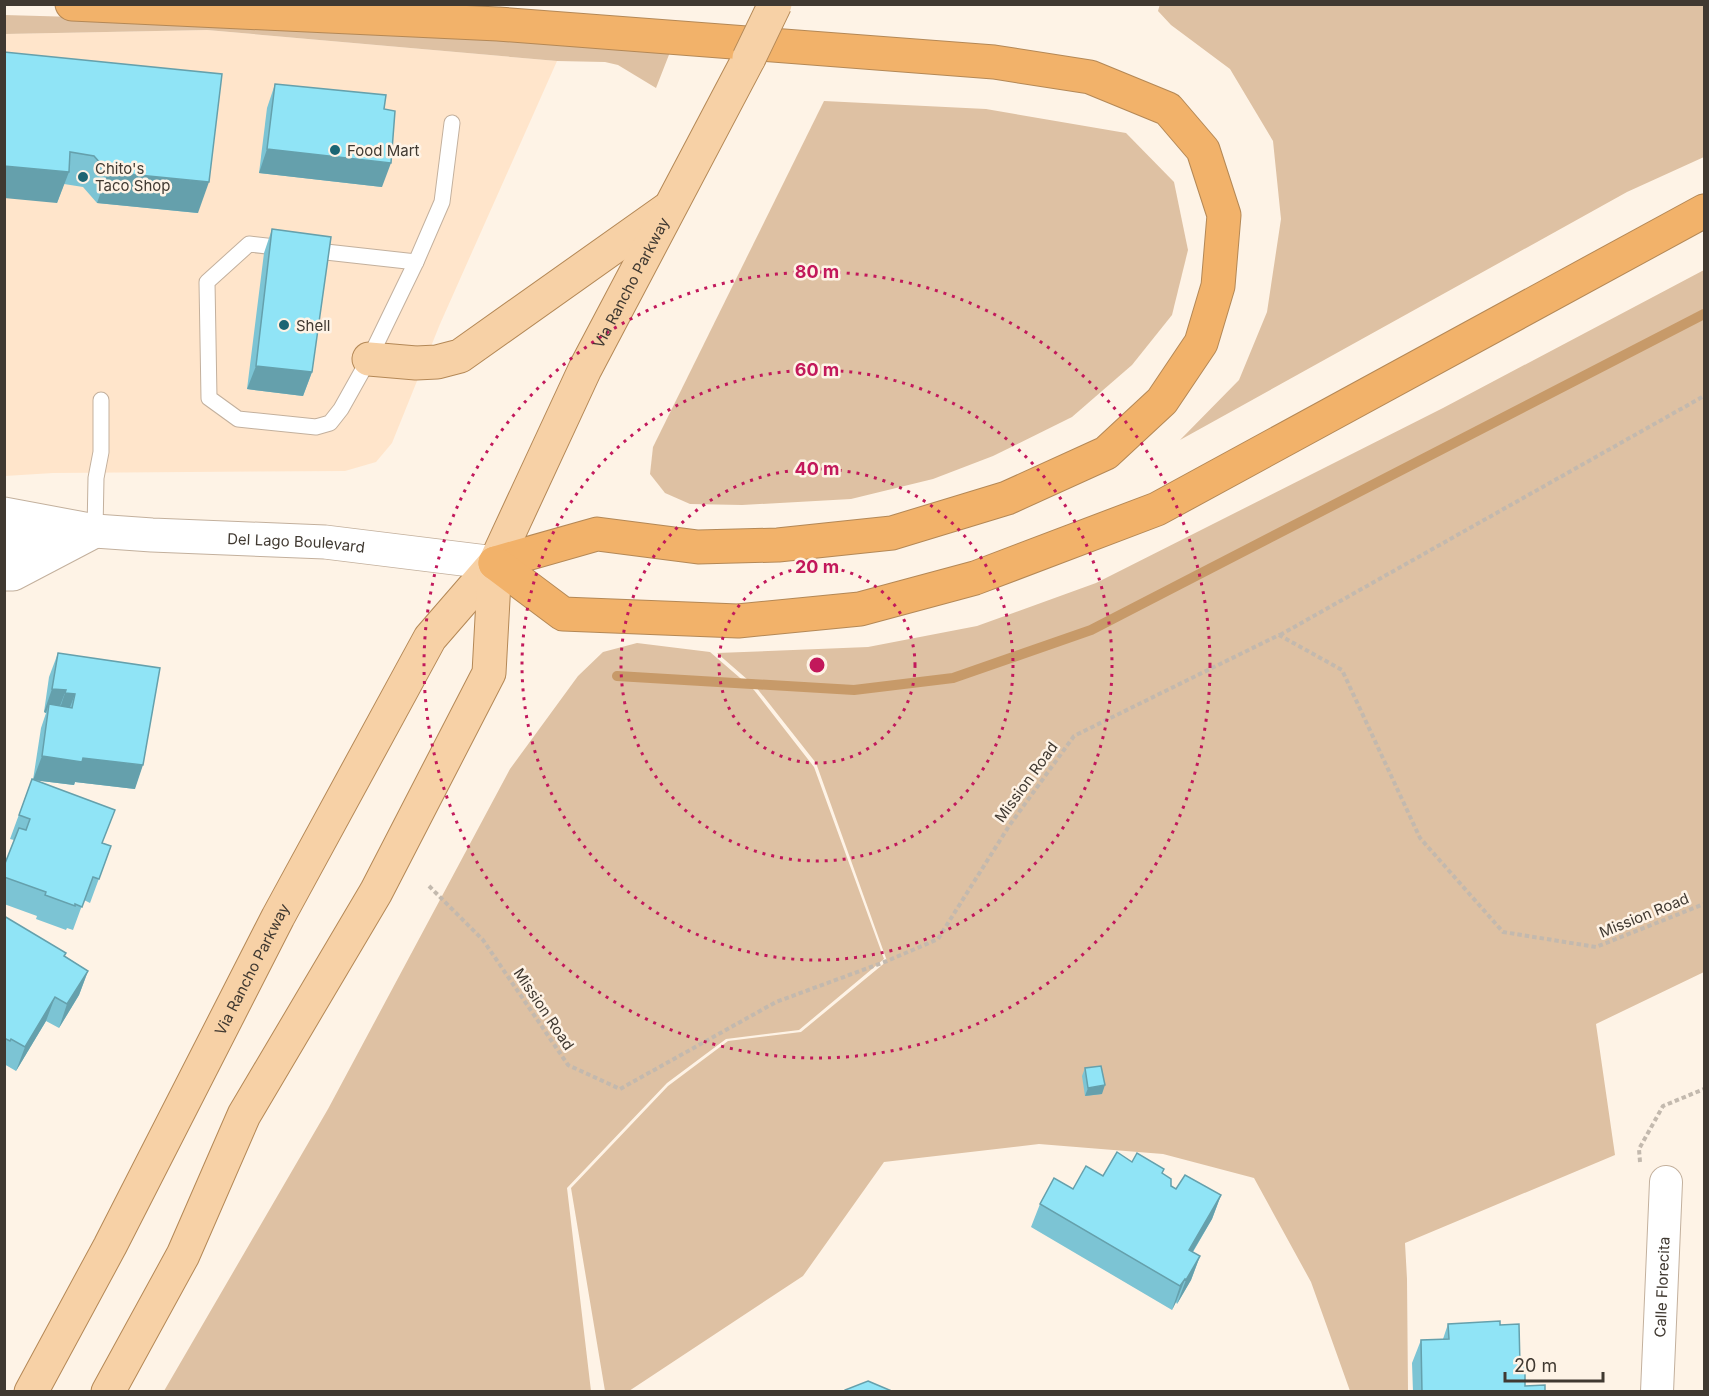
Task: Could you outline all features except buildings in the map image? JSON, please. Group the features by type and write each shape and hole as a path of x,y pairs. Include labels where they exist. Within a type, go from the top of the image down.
{"highway":[{"path":"72,4 498,24 994,62 1090,77 1168,109 1203,150 1224,215 1218,286 1201,344 1162,401 1106,453 1007,498 892,533 778,545 698,547 597,534 495,563"},
{"path":"495,563 563,614 738,621 860,609 975,578 1158,509 1704,212"}],"main road":[{"name":"Via Rancho Parkway","path":"31,1392 110,1246 278,917 430,638 495,563 585,369 672,206 775,4"},
{"path":"369,359 416,363 437,362 460,356 672,206"},
{"name":"Del Lago Boulevard","path":"4,514 95,531 325,542 495,563"},
{"path":"4,544 44,541 95,531"},
{"path":"4,574 13,574 95,531"},
{"name":"Via Rancho Parkway","path":"108,1392 183,1255 244,1115 376,892 489,673 495,563"}],"street":[{"name":"Calle Florecita","path":"1657,1392 1666,1182"}],"lane":[{"path":"416,262 249,244 207,282 209,398 238,419 316,427 330,423 342,409 369,359 416,262 442,202 452,123"},
{"path":"95,531 96,478 101,452 101,400"}],"path":[{"path":"1279,635 1704,396"},
{"name":"Mission Road","path":"429,886 483,940 568,1065 620,1089 776,1002 887,961 938,939 1009,826 1074,736 1279,635 1342,670 1420,838 1503,932 1596,947 1704,904"},
{"path":"1666,1182 1642,1181 1639,1149 1663,1106 1704,1089"}],"shaded area":[{"path":"1160,4 1704,5 1704,157 1627,192 1180,440 1239,380 1267,312 1281,219 1273,141 1230,69 1171,25 1158,11"},
{"path":"4,15 256,22 672,47 656,88 618,65 605,62 557,61 207,30 5,34"},
{"path":"207,30 557,61 440,324 392,443 376,462 345,471 53,473 5,476 5,34"},
{"path":"824,101 986,109 1126,133 1174,182 1188,250 1172,315 1132,365 1072,417 993,456 933,479 851,499 742,505 690,504 665,493 650,474 653,447"},
{"path":"1704,270 1704,972 1596,1024 1615,1155 1405,1243 1408,1391 1350,1391 1311,1282 1254,1178 1163,1154 1039,1144 884,1162 803,1276 629,1391 605,1391 571,1188 668,1086 728,1041 801,1032 887,961 816,763 756,687 717,653 868,647 977,626 1096,583 1443,408"},
{"path":"637,643 710,652 754,690 814,767 884,959 799,1030 726,1039 667,1083 567,1188 591,1391 164,1391 328,1109 510,769 578,676 603,652"}],"waterway":[{"path":"617,676 854,690 953,678 1091,630 1704,314"}],"place":[{"name":"Food Mart","path":"335,150"},
{"name":"Chito's Taco Shop","path":"83,177"},
{"name":"Shell","path":"284,325"}]}
